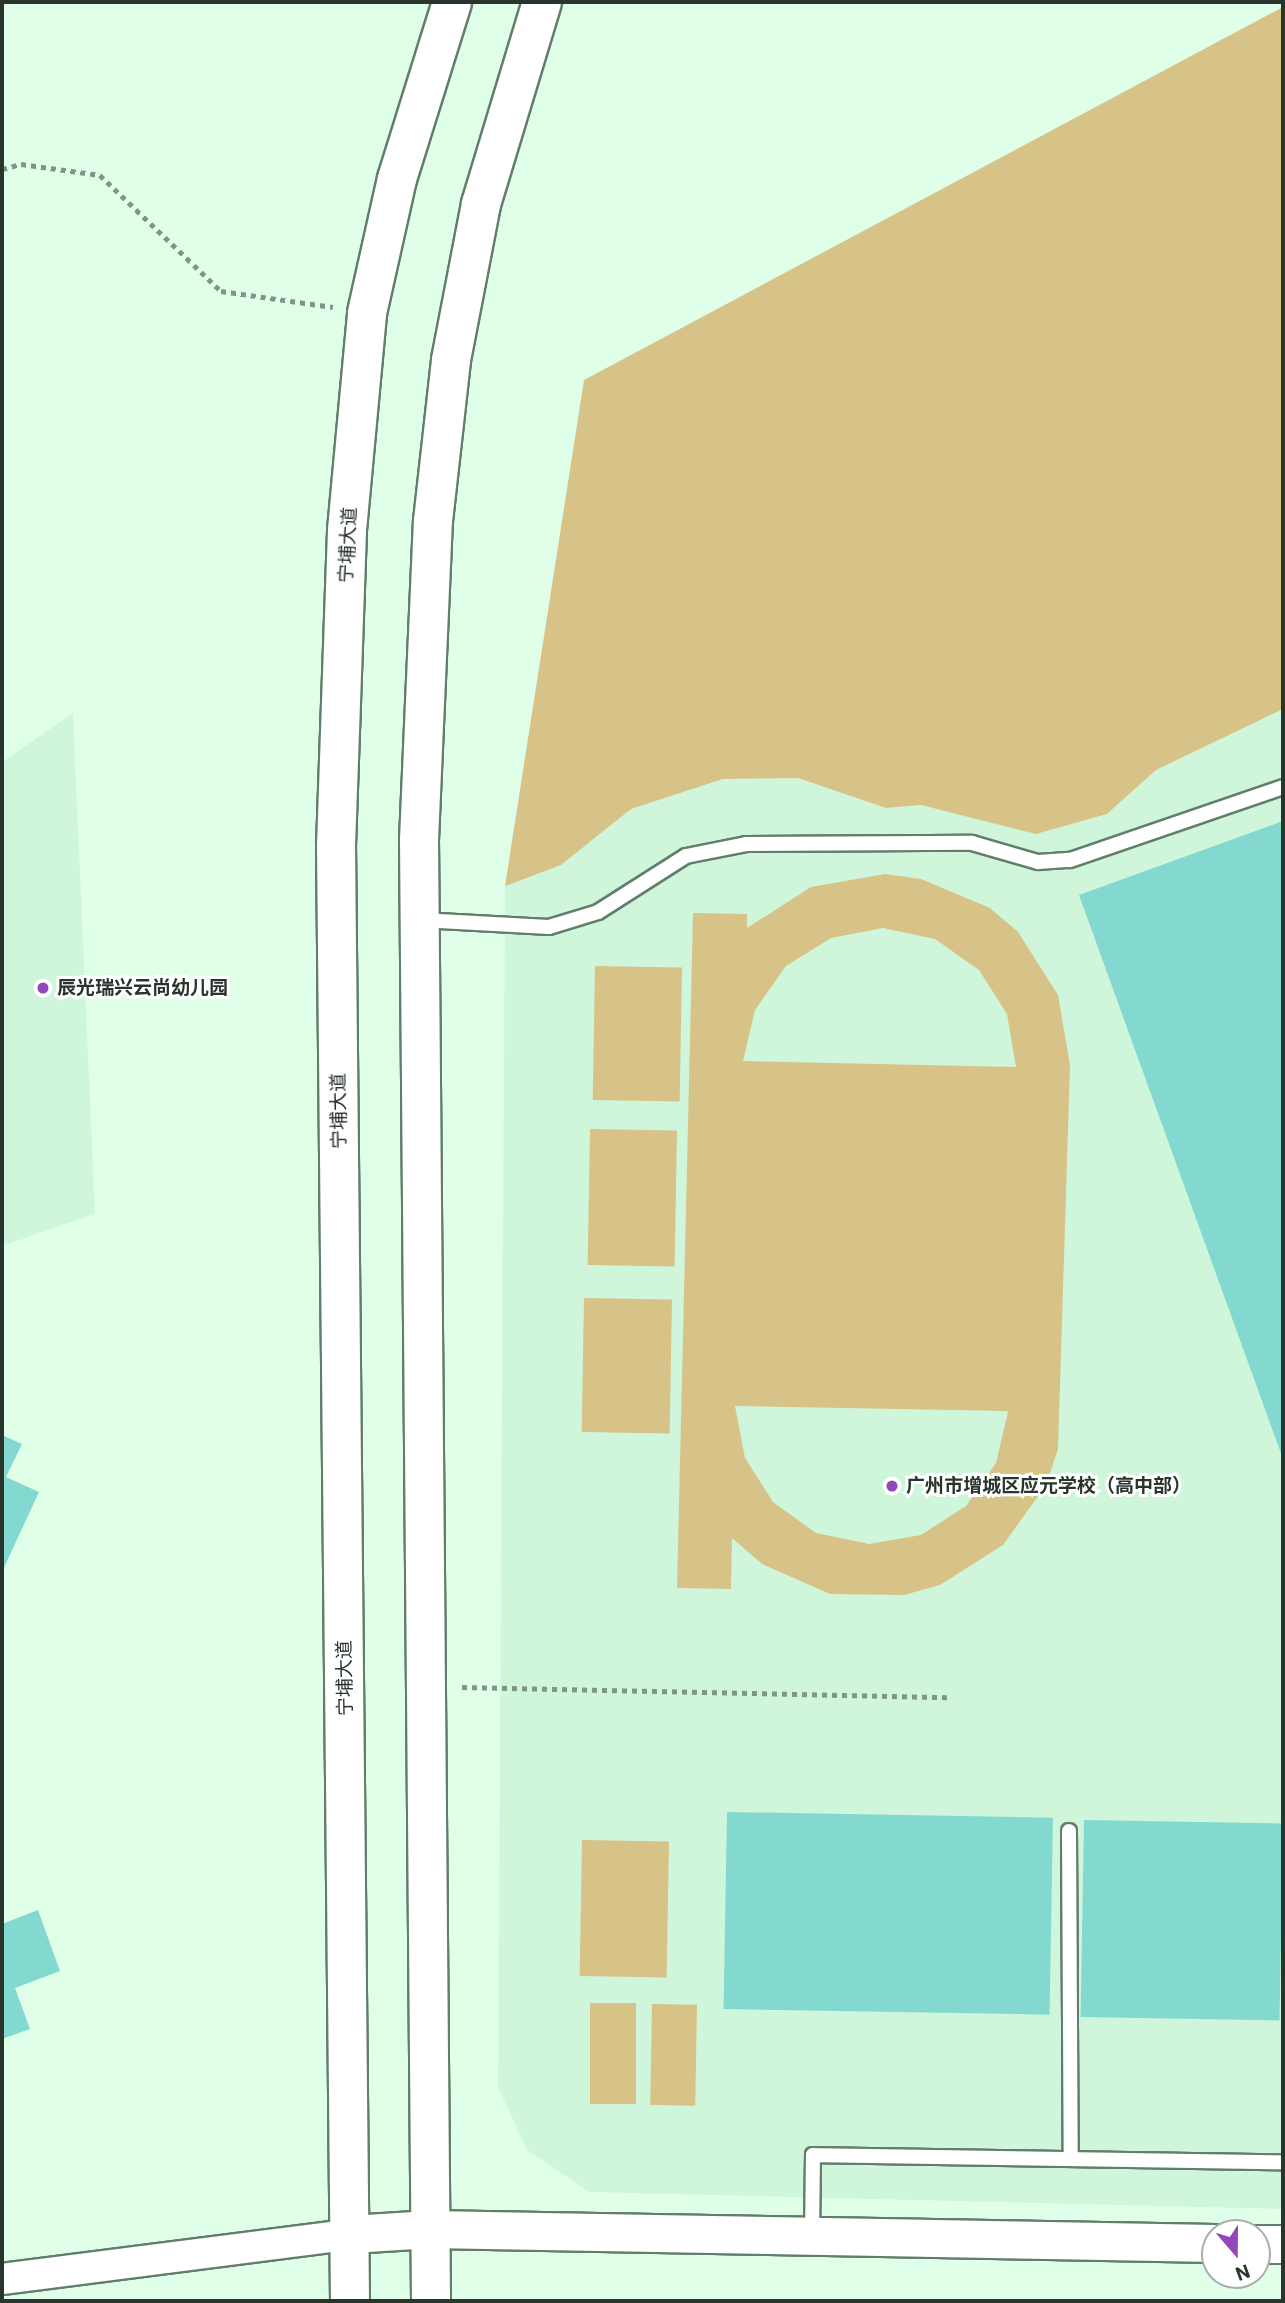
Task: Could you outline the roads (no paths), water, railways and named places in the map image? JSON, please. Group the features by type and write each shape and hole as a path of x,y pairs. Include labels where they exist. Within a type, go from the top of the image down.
{"main road":[{"name":"宁埔大道","path":"350,2301 336,846 348,530 367,313 397,179 452,2"},
{"path":"431,2301 420,920 433,521 451,360 481,204 542,2"}],"street":[{"path":"2,2278 351,2234 430,2229 1201,2243"}],"lane":[{"path":"420,920 549,927 598,912 685,856 746,844 972,843 1038,862 1070,860 1283,787"},
{"path":"1069,1831 1071,2159"},
{"path":"812,2236 813,2155 1283,2162"}],"place":[{"name":"辰光瑞兴云尚幼儿园","path":"43,988"},
{"name":"广州市增城区应元学校（高中部）","path":"892,1486"}]}
